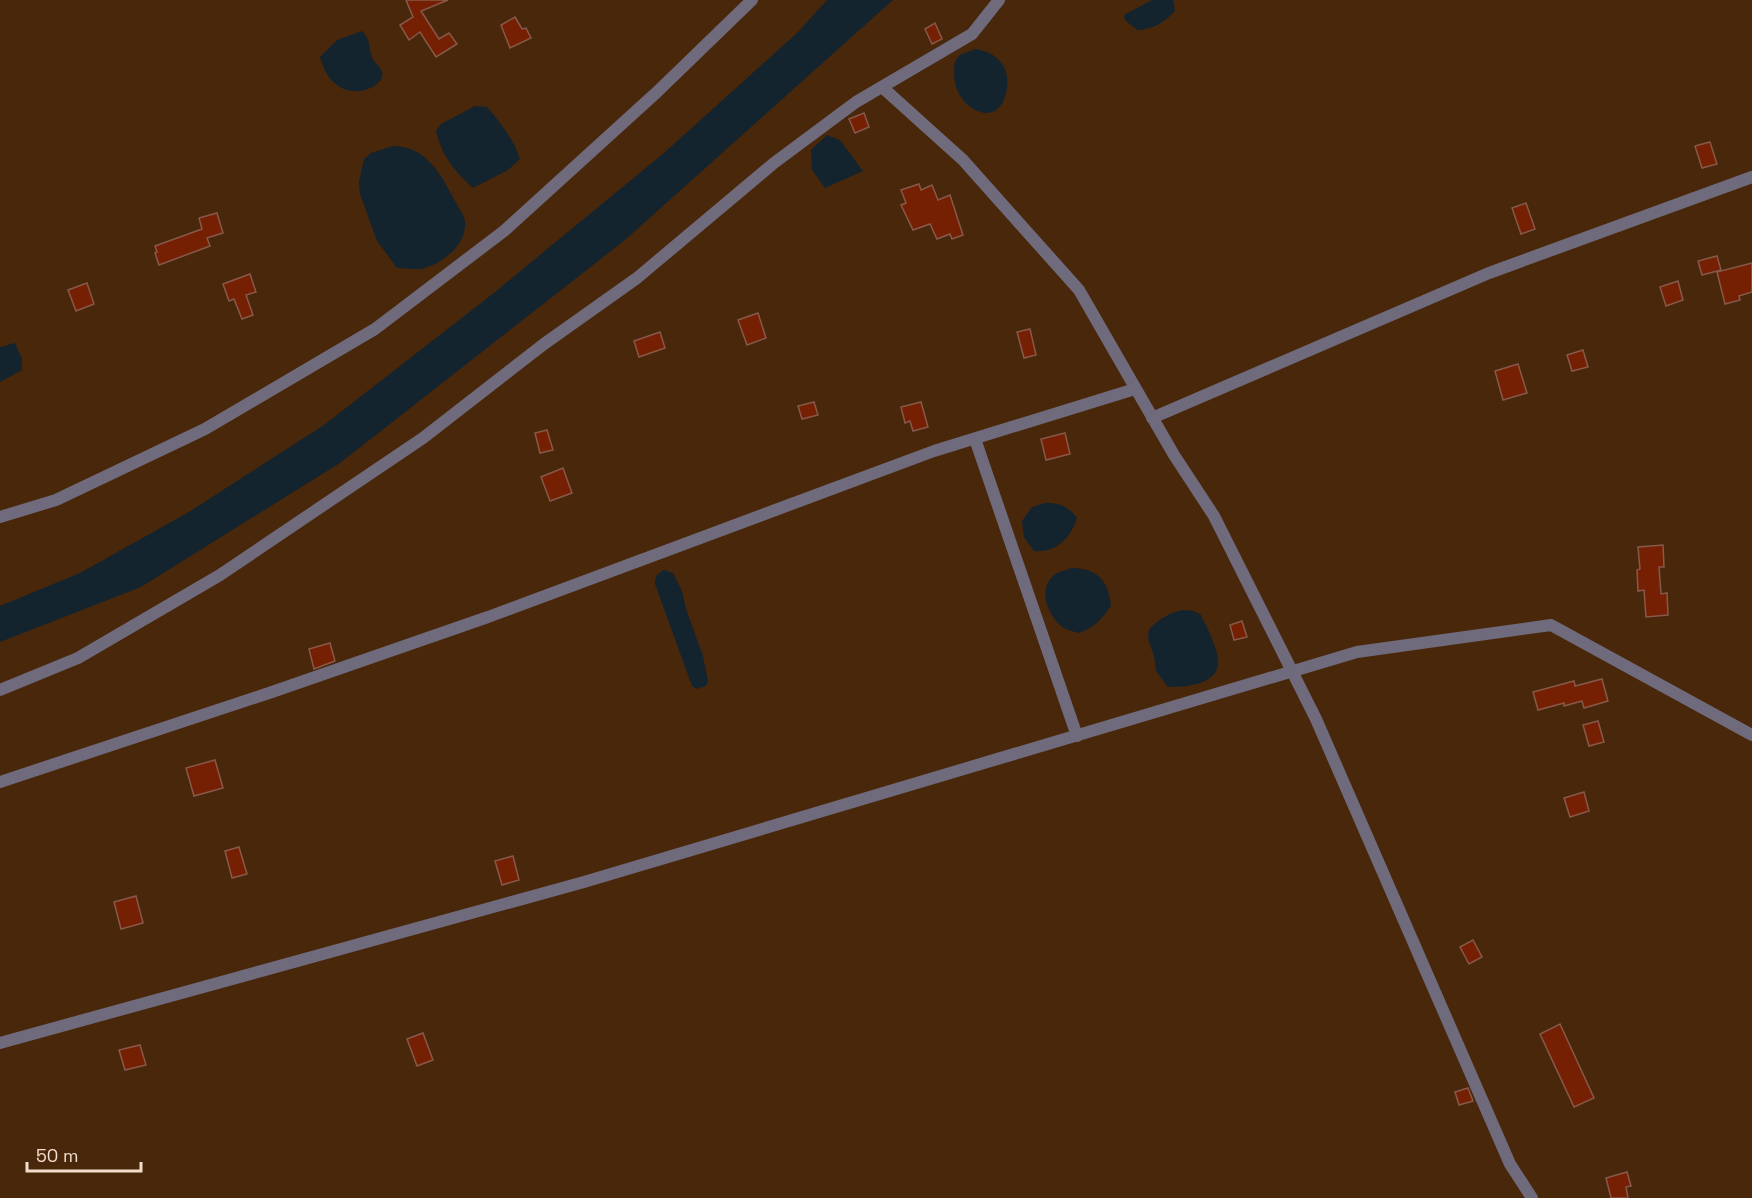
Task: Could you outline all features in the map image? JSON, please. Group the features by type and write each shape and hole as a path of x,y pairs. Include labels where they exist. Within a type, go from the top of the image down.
{"street":[{"path":"0,517 56,500 205,429 375,328 504,231 657,92 752,0"},
{"path":"0,690 78,658 220,575 423,438 544,344 637,278 774,163 856,102 972,34 999,0"},
{"path":"882,87 963,160 1079,290 1174,455 1214,516 1316,719 1510,1164 1532,1198"},
{"path":"1152,418 1489,273 1752,177"},
{"path":"0,782 489,617 934,452 1135,389"},
{"path":"975,439 1077,736"},
{"path":"0,1043 584,882 1357,652 1551,625 1752,735"}],"water":[{"path":"827,0 893,0 625,240 340,463 141,587 0,642 0,606 80,573 189,512 324,425 490,296 664,153 797,33"},
{"path":"1152,0 1173,0 1175,11 1158,25 1143,30 1137,30 1125,20 1124,15"},
{"path":"362,31 368,40 373,59 382,72 381,78 368,89 347,90 336,85 327,74 320,57 337,40"},
{"path":"976,49 990,53 1000,61 1006,73 1007,88 1003,102 996,110 988,113 969,106 961,98 956,87 954,67 956,60 959,56"},
{"path":"475,106 487,107 502,125 520,159 508,170 473,188 450,162 436,131 441,124"},
{"path":"827,135 840,140 863,171 825,188 812,170 811,150"},
{"path":"393,146 415,151 431,163 444,181 465,222 462,238 453,251 447,257 422,269 397,268 377,241 360,194 359,182 364,159 371,153"},
{"path":"15,343 22,359 22,370 0,382 0,347"},
{"path":"1045,503 1063,506 1077,518 1071,532 1062,543 1049,550 1034,551 1024,537 1022,521 1032,507"},
{"path":"1072,568 1089,571 1100,578 1108,590 1111,606 1098,622 1079,633 1061,626 1056,621 1046,602 1045,594 1046,587 1054,575"},
{"path":"664,570 673,573 682,591 703,656 708,681 706,686 696,689 692,686 655,584 655,579"},
{"path":"1183,610 1194,611 1201,615 1215,648 1218,659 1217,668 1214,674 1201,683 1168,687 1156,671 1148,639 1149,629 1164,617"}],"building":[{"path":"406,0 448,0 421,11 439,39 449,33 457,44 436,57 420,32 409,40 400,25 413,17"},
{"path":"515,17 522,29 526,28 531,38 510,48 501,25"},
{"path":"935,23 942,39 932,44 925,29"},
{"path":"864,113 869,127 855,133 849,119"},
{"path":"1710,142 1717,164 1702,168 1695,146"},
{"path":"919,184 921,190 932,185 938,200 950,195 963,235 952,239 950,234 937,239 930,224 913,230 901,205 906,203 901,190"},
{"path":"1526,203 1535,229 1521,234 1512,208"},
{"path":"217,213 223,233 207,238 210,246 159,265 155,246 202,229 199,218"},
{"path":"1717,256 1721,270 1702,275 1698,261"},
{"path":"1752,263 1752,292 1739,296 1740,300 1725,304 1717,272"},
{"path":"250,274 256,292 246,295 253,315 242,319 234,299 229,301 223,284"},
{"path":"1678,281 1683,300 1666,306 1660,287"},
{"path":"87,283 94,304 76,311 68,290"},
{"path":"758,313 766,338 747,345 738,320"},
{"path":"1030,329 1036,355 1024,358 1017,332"},
{"path":"660,332 665,348 639,357 634,341"},
{"path":"1583,350 1588,367 1572,371 1567,355"},
{"path":"1518,364 1527,393 1503,400 1495,371"},
{"path":"814,402 818,415 802,419 798,406"},
{"path":"921,402 928,427 913,431 910,421 905,423 901,407"},
{"path":"547,430 553,450 540,453 535,433"},
{"path":"1065,433 1070,454 1046,460 1041,439"},
{"path":"563,468 572,493 550,501 541,477"},
{"path":"1663,545 1664,567 1659,567 1661,594 1667,593 1668,615 1646,617 1644,590 1638,591 1637,570 1640,569 1638,547"},
{"path":"1242,621 1247,637 1234,640 1230,625"},
{"path":"330,643 335,661 314,669 309,649"},
{"path":"1602,679 1608,701 1584,708 1582,701 1538,710 1533,692 1574,681 1575,686"},
{"path":"1598,721 1604,742 1589,746 1583,725"},
{"path":"215,760 223,788 194,796 186,768"},
{"path":"1584,792 1589,811 1570,817 1564,798"},
{"path":"239,847 247,874 232,878 225,851"},
{"path":"513,856 519,880 502,885 495,861"},
{"path":"136,896 143,923 121,929 114,902"},
{"path":"1473,940 1482,957 1469,964 1460,947"},
{"path":"1560,1024 1594,1098 1574,1107 1540,1034"},
{"path":"423,1033 433,1060 417,1066 407,1039"},
{"path":"140,1045 146,1065 125,1070 119,1050"},
{"path":"1468,1088 1473,1101 1459,1105 1455,1092"},
{"path":"1627,1172 1631,1186 1626,1187 1628,1198 1611,1198 1606,1178"}]}
